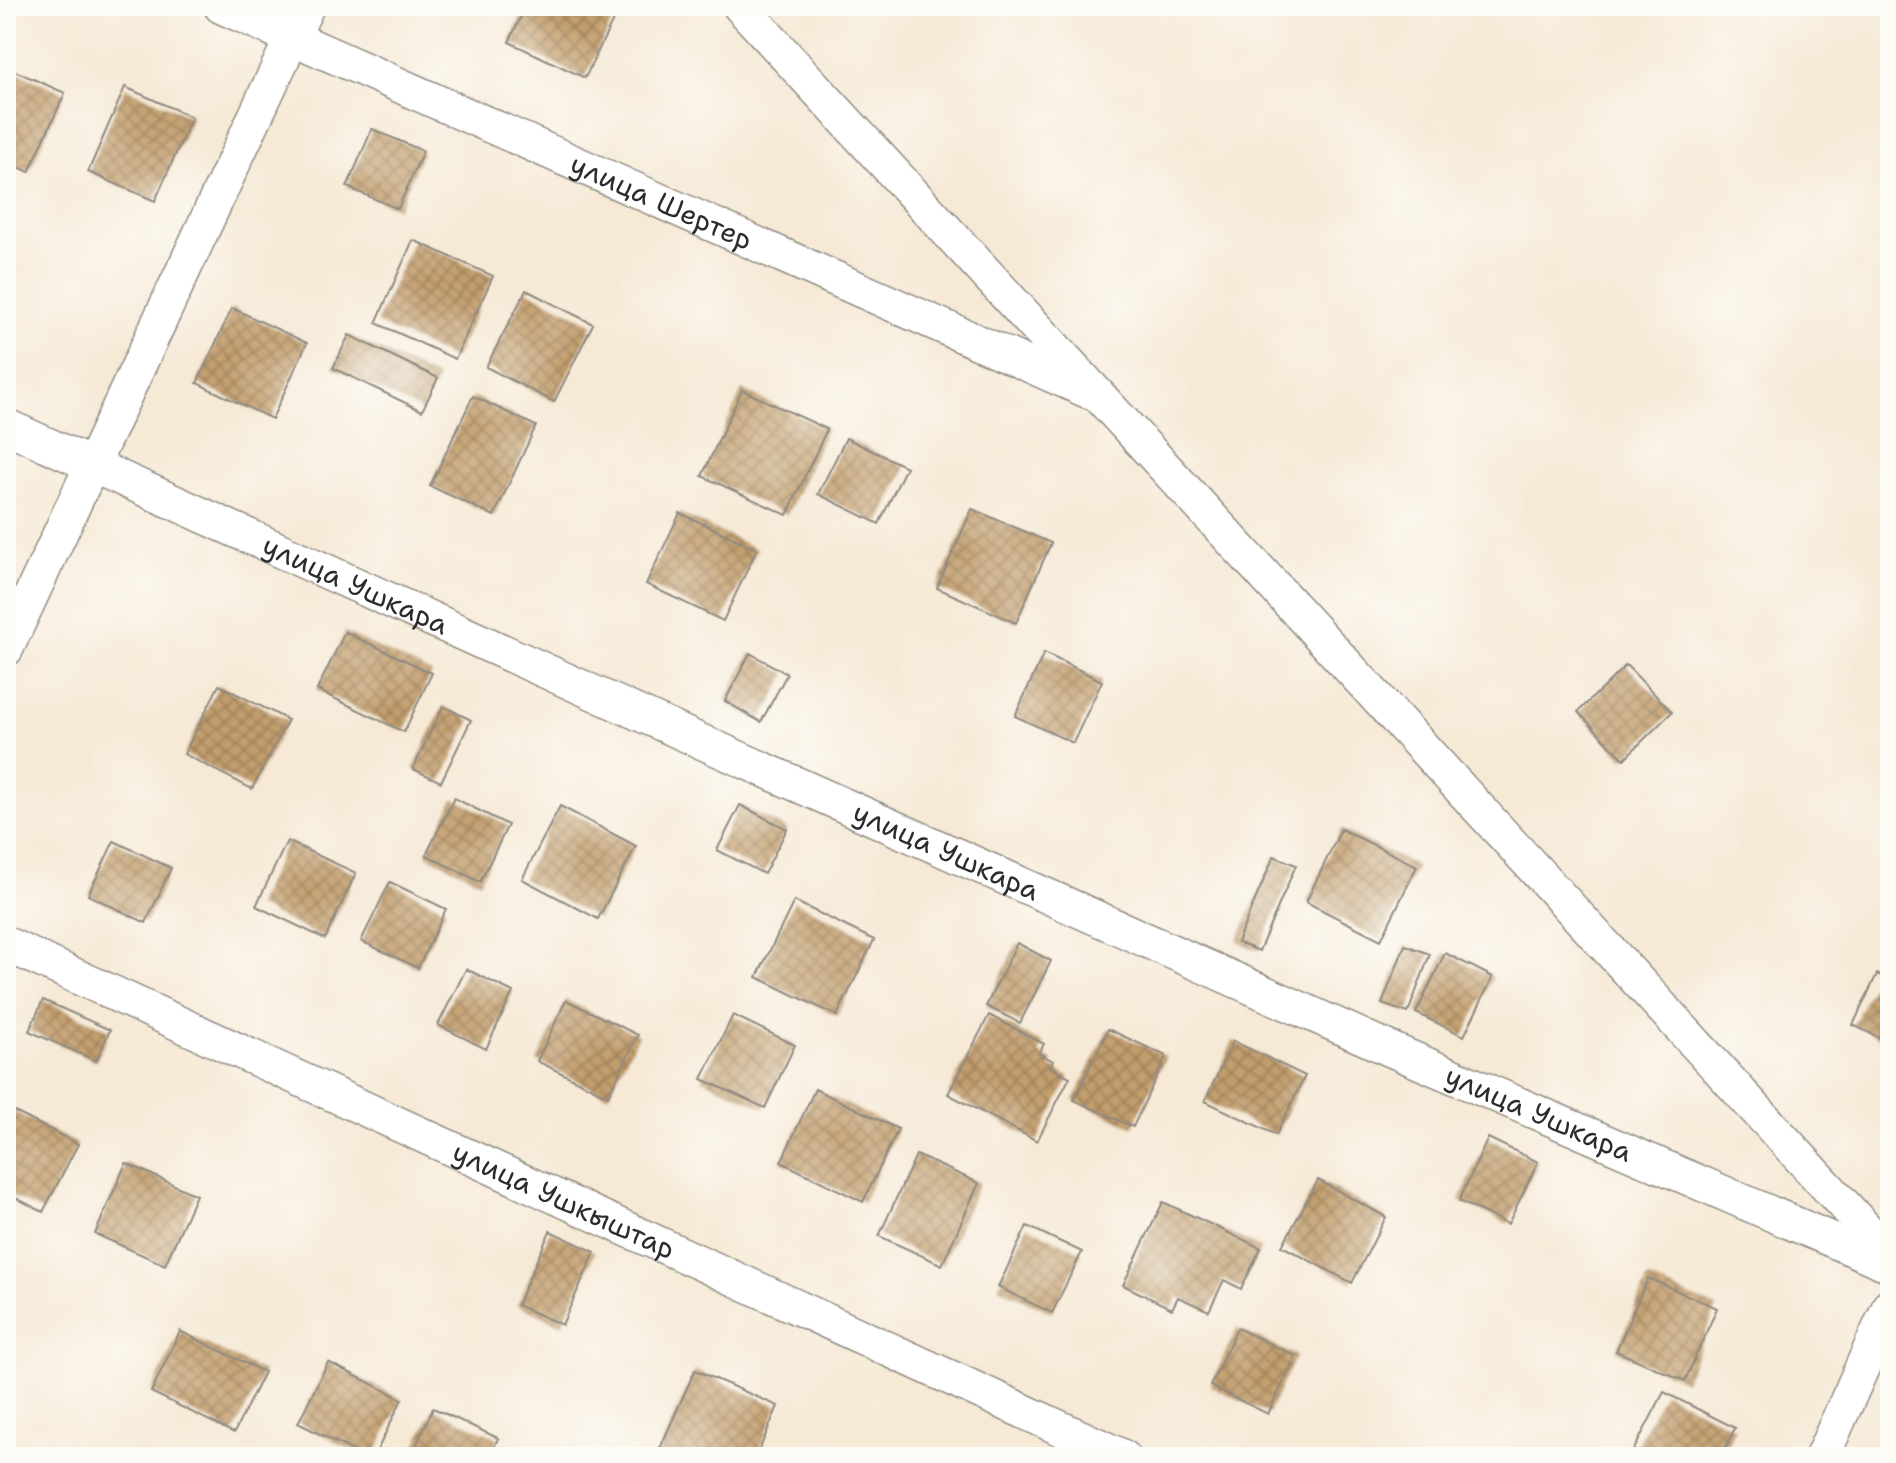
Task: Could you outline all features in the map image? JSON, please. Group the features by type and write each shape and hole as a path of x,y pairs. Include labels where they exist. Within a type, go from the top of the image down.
{"street":[{"name":"улица Шертер","path":"221,6 1103,398"},
{"path":"6,649 307,6"},
{"path":"740,6 1890,1255"},
{"name":"улица Ушкара","path":"6,426 1346,1030 1890,1265"},
{"name":"улица Ушкыштар","path":"6,944 1123,1457"},
{"path":"1822,1457 1890,1305"}],"building":[{"path":"526,6 601,6 616,14 585,78 509,42"},
{"path":"6,67 65,93 29,172 6,161"},
{"path":"125,87 192,117 155,201 88,172"},
{"path":"372,129 423,151 398,209 347,187"},
{"path":"413,240 493,276 455,359 376,323"},
{"path":"526,290 593,324 554,402 486,367"},
{"path":"232,308 307,343 272,419 197,383"},
{"path":"349,335 438,378 422,411 333,368"},
{"path":"742,390 827,429 787,515 702,476"},
{"path":"473,396 536,426 494,516 430,486"},
{"path":"846,438 906,467 879,524 818,494"},
{"path":"972,509 1051,543 1016,623 937,588"},
{"path":"680,513 757,549 723,621 646,584"},
{"path":"345,632 432,673 404,732 317,690"},
{"path":"750,653 787,674 761,722 725,701"},
{"path":"1044,653 1102,681 1073,743 1015,716"},
{"path":"1626,665 1672,712 1624,759 1578,712"},
{"path":"219,685 288,720 252,789 184,754"},
{"path":"443,706 471,720 441,782 413,769"},
{"path":"454,798 508,825 480,882 426,855"},
{"path":"740,805 787,829 764,874 717,850"},
{"path":"560,806 636,846 598,919 522,879"},
{"path":"1341,829 1417,866 1381,940 1306,902"},
{"path":"114,841 171,868 146,923 88,895"},
{"path":"287,841 356,873 325,939 256,906"},
{"path":"1274,856 1296,865 1259,951 1237,942"},
{"path":"390,882 446,909 418,968 361,941"},
{"path":"794,901 874,940 837,1016 757,977"},
{"path":"1017,943 1051,961 1020,1023 986,1006"},
{"path":"1405,945 1430,954 1408,1013 1382,1004"},
{"path":"1445,953 1493,977 1464,1036 1416,1013"},
{"path":"466,969 513,992 486,1049 438,1025"},
{"path":"1877,974 1890,980 1890,1043 1853,1025"},
{"path":"43,1000 110,1030 96,1061 29,1031"},
{"path":"566,1000 638,1035 608,1096 537,1061"},
{"path":"733,1015 795,1045 765,1108 702,1079"},
{"path":"989,1015 1044,1044 1039,1053 1053,1061 1050,1067 1070,1077 1037,1141 948,1094"},
{"path":"1108,1029 1166,1056 1133,1127 1074,1100"},
{"path":"1233,1041 1305,1076 1276,1135 1205,1101"},
{"path":"815,1089 898,1129 863,1202 781,1162"},
{"path":"7,1108 78,1144 43,1212 6,1193"},
{"path":"1488,1138 1538,1162 1508,1224 1459,1201"},
{"path":"916,1155 979,1183 942,1265 879,1236"},
{"path":"126,1163 196,1195 165,1265 95,1234"},
{"path":"1318,1180 1386,1217 1352,1283 1282,1246"},
{"path":"1163,1202 1261,1248 1241,1289 1224,1280 1209,1311 1178,1297 1172,1309 1123,1285"},
{"path":"1027,1226 1082,1252 1052,1313 998,1287"},
{"path":"550,1231 595,1252 562,1325 517,1305"},
{"path":"1648,1278 1717,1308 1685,1381 1616,1351"},
{"path":"1237,1328 1296,1356 1268,1414 1210,1386"},
{"path":"180,1331 264,1372 234,1433 151,1392"},
{"path":"328,1362 402,1399 374,1457 365,1457 298,1423"},
{"path":"695,1370 778,1406 756,1457 656,1457"},
{"path":"1664,1392 1735,1428 1721,1457 1630,1457"},
{"path":"433,1408 498,1438 490,1457 411,1457"}]}
